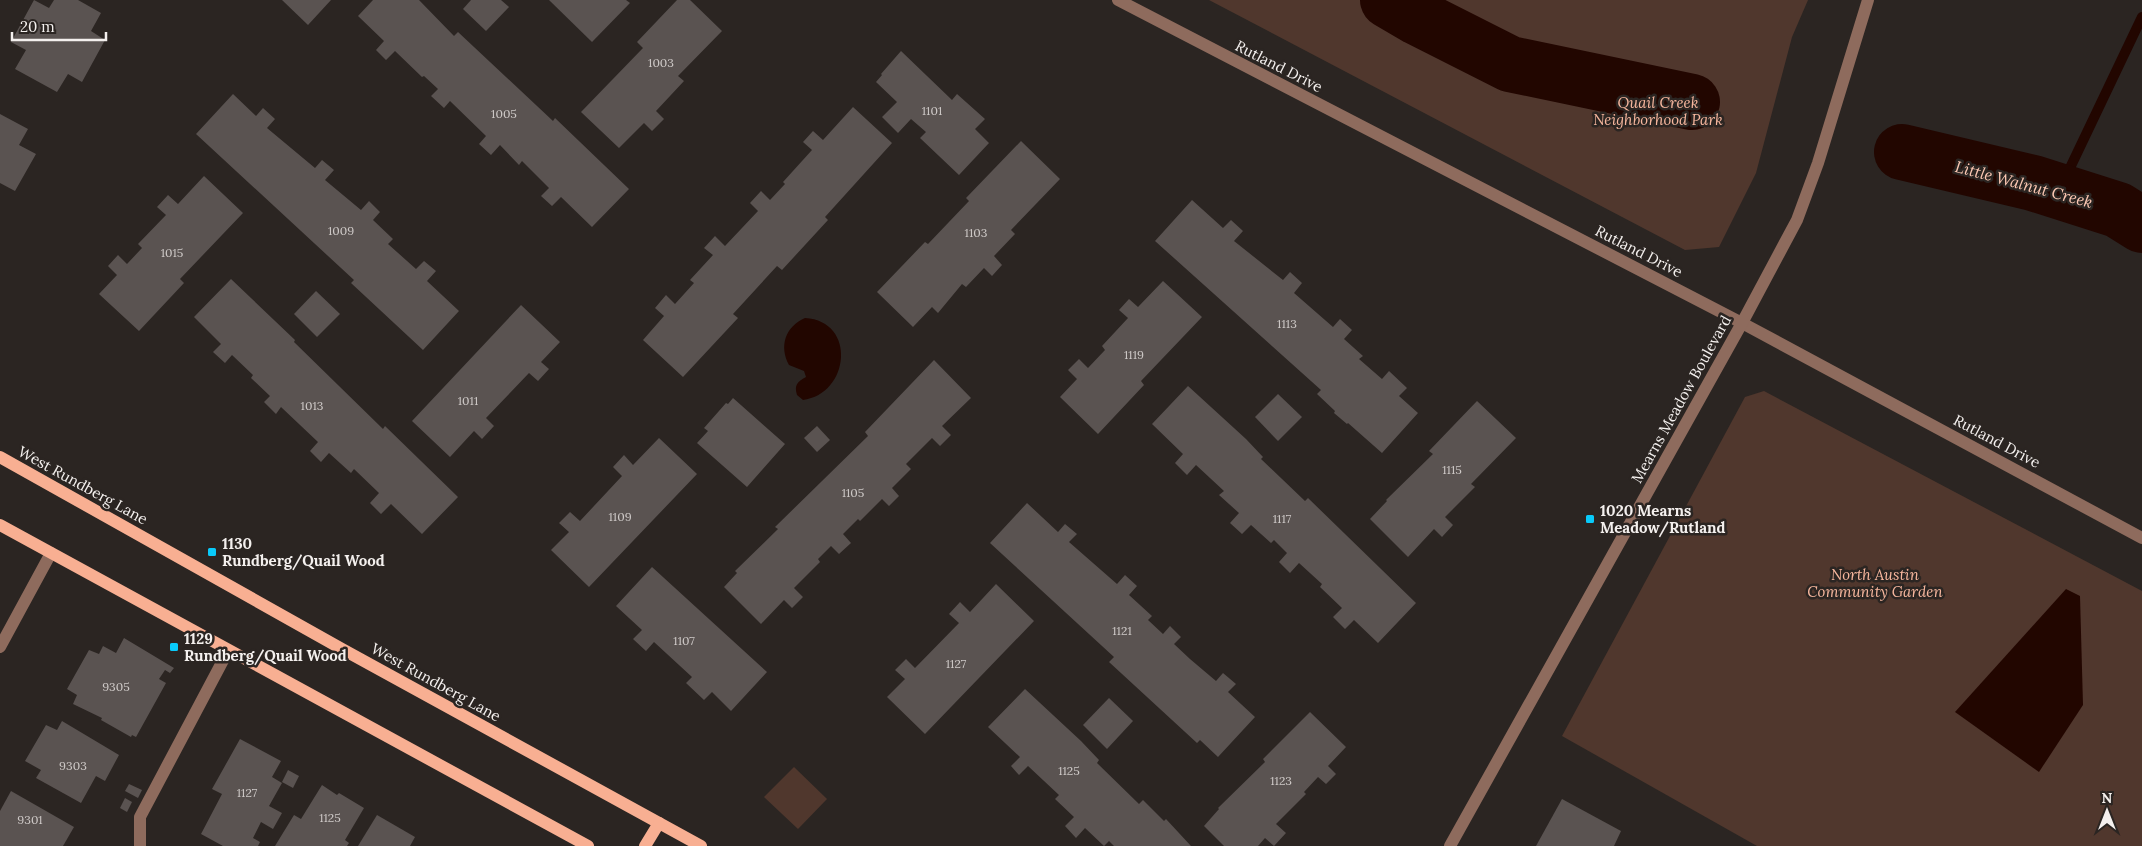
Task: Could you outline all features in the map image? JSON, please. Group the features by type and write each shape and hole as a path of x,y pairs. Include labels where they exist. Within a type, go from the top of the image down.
{"main road":[{"name":"West Rundberg Lane","path":"0,457 342,649 701,846"},
{"path":"0,525 588,846"},
{"path":"645,846 660,823"}],"street":[{"name":"Rutland Drive","path":"1118,0 1742,323 2142,538"},
{"name":"Mearns Meadow Boulevard","path":"1450,846 1742,323 1797,220 1818,163 1868,0"},
{"path":"0,647 51,553"},
{"path":"140,846 140,817 228,651"}],"green space":[{"name":"Quail Creek Neighborhood Park","path":"1209,0 1808,0 1792,37 1756,173 1719,247 1685,250"},
{"name":"North Austin Community Garden","path":"1764,391 2142,591 2142,846 1757,846 1562,736 1745,397"},
{"path":"794,767 827,799 798,829 764,797"}],"shaded area":[{"path":"805,318 822,322 833,331 840,344 841,358 838,372 830,385 819,395 803,400 797,395 796,386 798,382 806,377 804,371 789,365 784,351 784,344 793,326"},
{"path":"2066,589 2080,596 2083,705 2039,772 1955,712"}],"building":[{"path":"34,0 49,8 54,0 78,0 101,13 91,31 105,40 82,82 68,74 57,92 15,69 26,50 11,42"},
{"path":"282,0 331,0 308,25"},
{"path":"373,0 419,0 454,36 458,32 553,121 555,118 629,189 592,227 561,197 552,206 541,196 549,188 522,161 519,165 500,145 491,155 479,144 486,136 450,101 444,108 431,96 438,89 424,76 422,77 395,51 386,60 376,50 384,41 358,16"},
{"path":"471,0 501,0 509,7 486,31 463,9"},
{"path":"549,0 626,0 630,3 592,42"},
{"path":"677,0 690,0 722,31 678,76 684,81 656,111 664,119 652,131 644,123 619,148 581,112 643,48 637,42"},
{"path":"901,51 952,100 957,94 985,119 975,129 989,143 959,175 920,138 926,132 911,119 898,133 882,117 897,102 876,82"},
{"path":"233,94 256,116 263,108 275,119 267,128 315,168 322,160 334,170 325,180 361,210 369,201 380,212 373,220 393,239 388,244 416,269 424,261 436,271 427,281 459,311 423,350 351,283 354,280 196,134"},
{"path":"853,107 892,143 825,217 828,220 782,270 777,266 733,314 738,318 683,377 643,340 664,316 655,308 666,295 675,304 694,283 690,280 713,255 704,248 715,236 725,246 758,211 750,203 761,191 770,200 785,184 783,182 812,150 803,142 813,131 823,140"},
{"path":"0,114 28,129 19,145 36,154 15,191 0,183"},
{"path":"1021,141 1060,179 1011,230 1015,234 994,256 1002,265 992,276 984,268 966,287 962,284 938,313 932,307 913,327 877,292 925,242 928,244 969,201 966,198"},
{"path":"204,176 243,213 180,279 184,283 139,331 99,294 117,275 108,266 118,255 127,264 142,248 138,244 166,215 157,207 168,195 178,204"},
{"path":"1192,200 1223,228 1231,220 1243,231 1234,241 1283,280 1290,272 1302,283 1294,293 1333,327 1340,319 1352,330 1344,339 1363,356 1359,359 1382,379 1389,371 1407,388 1399,396 1418,413 1382,453 1334,413 1335,411 1317,394 1321,390 1155,241"},
{"path":"231,279 295,340 294,342 383,429 385,426 458,497 422,534 391,504 381,514 370,503 379,493 354,469 351,473 329,453 321,462 310,451 318,442 281,407 276,414 264,402 270,396 251,378 253,375 232,355 225,363 213,352 221,344 194,317"},
{"path":"1163,281 1202,317 1141,381 1144,385 1098,434 1060,397 1077,379 1068,370 1079,359 1088,368 1105,350 1102,346 1128,318 1119,310 1129,299 1138,307"},
{"path":"316,291 340,314 317,337 294,314"},
{"path":"521,305 560,342 541,362 549,369 538,381 529,373 486,418 494,426 482,439 474,431 450,457 412,421"},
{"path":"934,360 971,398 942,426 951,435 940,446 932,438 906,464 911,469 892,488 899,496 889,506 882,499 860,521 858,519 843,534 851,543 839,554 831,546 818,559 820,562 794,588 803,597 792,608 784,600 761,624 724,587 737,573 735,571 778,529 775,527 868,436 865,432"},
{"path":"1188,386 1246,439 1263,457 1261,459 1305,501 1308,498 1416,603 1378,643 1354,620 1345,629 1333,617 1342,608 1320,587 1322,584 1299,563 1290,573 1279,562 1287,553 1274,540 1271,543 1251,525 1242,534 1230,523 1239,513 1219,495 1224,491 1196,465 1187,475 1175,463 1183,454 1152,424"},
{"path":"1278,394 1302,417 1278,441 1255,417"},
{"path":"733,398 785,444 747,487 697,443 708,431 704,428 726,403 728,404"},
{"path":"1477,401 1516,438 1471,484 1475,487 1445,517 1453,525 1442,537 1434,529 1408,557 1370,519 1386,500 1433,454 1429,451"},
{"path":"817,426 830,440 817,452 804,438"},
{"path":"659,438 697,474 589,587 551,550 569,532 559,523 570,512 580,521 622,476 613,467 624,455 633,465"},
{"path":"1027,503 1058,532 1065,524 1077,534 1069,542 1117,584 1125,575 1137,586 1129,595 1152,616 1148,620 1163,634 1170,626 1181,637 1174,644 1190,659 1216,681 1223,673 1236,684 1228,692 1255,717 1218,757 1200,740 1197,743 1109,662 1114,657 990,543"},
{"path":"652,567 767,672 731,711 712,692 704,700 686,683 692,677 654,642 646,651 633,639 642,630 616,606"},
{"path":"996,584 1034,621 925,734 887,697 905,679 895,670 906,659 915,668 959,623 949,614 960,602 970,612"},
{"path":"124,638 174,668 170,673 165,670 159,679 166,683 136,737 132,735 131,737 101,720 102,718 73,704 77,695 67,689 89,650 99,654 103,646 116,653"},
{"path":"1025,689 1081,741 1099,760 1097,763 1139,804 1143,800 1164,821 1166,819 1191,846 1114,846 1109,841 1104,846 1085,828 1076,838 1065,826 1074,817 1055,799 1059,795 1028,766 1019,775 1011,766 1020,757 988,727"},
{"path":"1109,698 1133,721 1107,749 1083,725"},
{"path":"1310,712 1346,747 1328,766 1336,774 1326,784 1318,777 1304,792 1306,794 1276,824 1286,833 1274,846 1265,838 1258,846 1224,846 1204,826 1218,808 1265,762 1263,759"},
{"path":"62,721 119,755 105,781 96,776 81,803 36,778 41,770 25,761 46,725 57,730"},
{"path":"240,739 281,761 272,777 282,783 269,806 282,813 273,829 261,822 253,838 260,842 258,846 223,846 201,834 222,794 212,789"},
{"path":"288,770 299,776 293,788 282,782"},
{"path":"129,784 142,790 138,798 125,791"},
{"path":"322,785 337,795 339,793 364,808 345,840 349,843 347,846 275,846 294,815 301,819"},
{"path":"11,791 74,827 63,846 0,846 0,811"},
{"path":"125,798 132,802 127,812 120,808"},
{"path":"1562,799 1621,831 1614,846 1536,846"},
{"path":"377,815 415,837 410,846 358,846"}],"waterway":[{"name":"Little Walnut Creek","path":"1388,0 1417,17 1510,64 1692,102"},
{"path":"2059,191 2142,17"},
{"name":"Little Walnut Creek","path":"1902,152 2033,183 2118,210 2142,225"}],"place":[{"name":"1020 Mearns Meadow/Rutland","path":"1590,519"},
{"name":"1130 Rundberg/Quail Wood","path":"212,552"},
{"name":"1129 Rundberg/Quail Wood","path":"174,647"}]}
